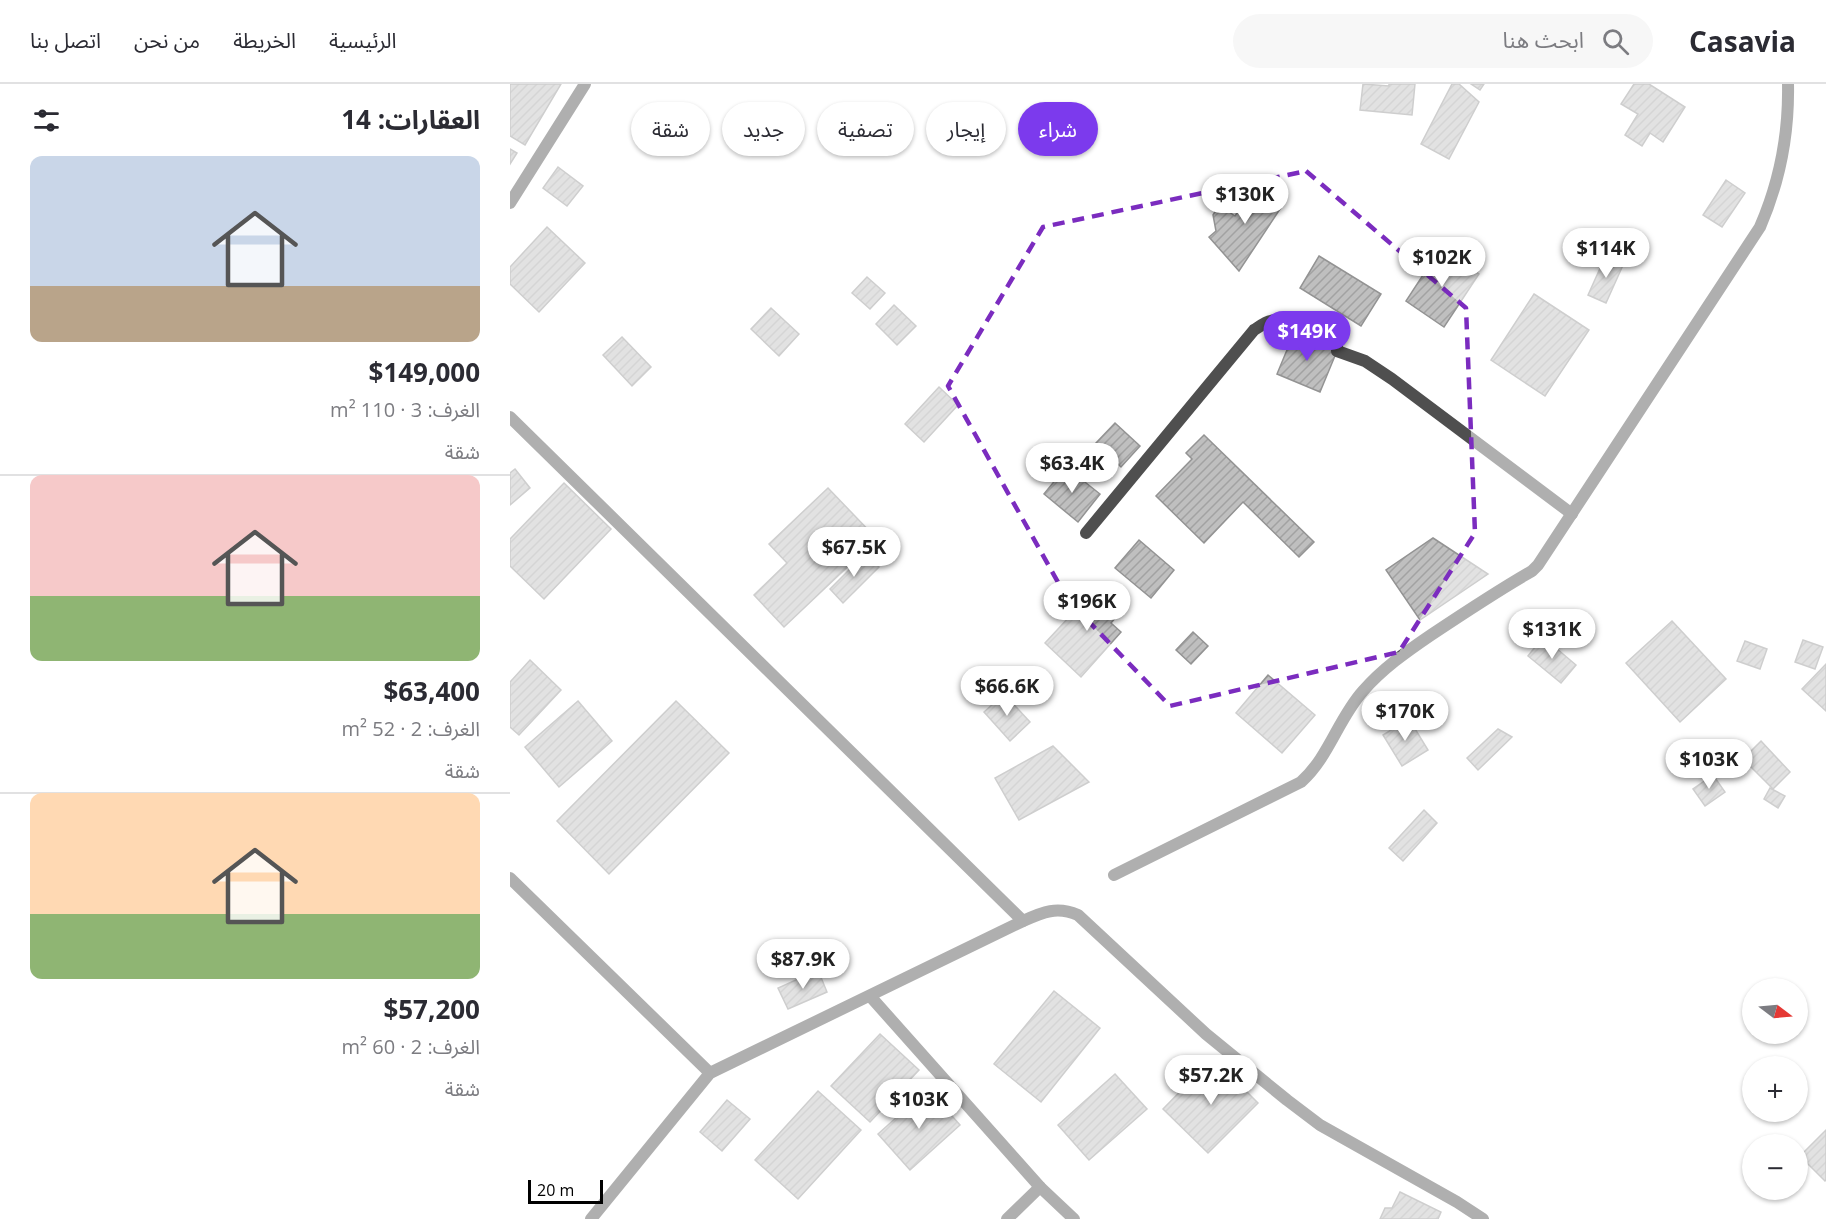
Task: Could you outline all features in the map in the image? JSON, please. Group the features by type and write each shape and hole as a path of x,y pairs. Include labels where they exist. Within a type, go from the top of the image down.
{"street":[{"path":"510,203 585,84"},
{"path":"1114,875 1301,782 1319,763 1347,711 1387,667 1468,609 1532,571 1572,514 1760,227 1774,196 1781,163 1789,108 1788,84"},
{"path":"1086,534 1254,330 1270,321 1284,319 1329,340 1337,345 1337,351 1365,361 1392,379 1572,514"},
{"path":"510,417 1023,921"},
{"path":"510,878 710,1073"},
{"path":"591,1219 710,1073 1023,921 1045,911 1057,909 1078,915 1206,1034 1295,1107 1320,1125 1483,1219"},
{"path":"870,996 1040,1187 1074,1219"},
{"path":"1007,1219 1040,1187"}],"highlighted area":[{"path":"1306,171 1466,308 1475,533 1399,652 1170,706 1068,600 948,386 1043,227"}],"building":[{"path":"510,84 561,84 525,145 510,136"},
{"path":"1363,84 1389,86 1389,84 1415,84 1412,115 1360,110"},
{"path":"1452,84 1459,84 1479,102 1449,159 1421,144"},
{"path":"1471,84 1484,84 1480,90"},
{"path":"1634,84 1649,84 1685,107 1663,142 1650,133 1642,146 1625,135 1638,114 1621,104"},
{"path":"510,149 517,153 510,164"},
{"path":"558,167 583,186 567,206 543,188"},
{"path":"1726,180 1745,193 1722,227 1703,215"},
{"path":"1256,184 1284,203 1239,271 1209,237 1216,231 1213,215 1219,205 1235,216"},
{"path":"547,227 585,263 539,312 510,284 510,267"},
{"path":"1440,249 1479,274 1444,327 1406,301"},
{"path":"1606,255 1624,263 1606,303 1588,295"},
{"path":"1319,256 1381,294 1361,326 1300,288"},
{"path":"867,277 885,293 870,309 852,293"},
{"path":"1534,294 1589,330 1545,396 1491,360"},
{"path":"894,305 916,326 897,345 876,324"},
{"path":"771,308 799,334 779,356 751,329"},
{"path":"1294,333 1337,351 1320,392 1277,374"},
{"path":"622,337 651,367 632,386 603,355"},
{"path":"939,387 958,405 924,442 905,424"},
{"path":"1115,423 1140,446 1121,467 1096,443"},
{"path":"1204,435 1314,542 1299,557 1243,502 1204,543 1156,496 1192,459 1186,453"},
{"path":"1066,467 1100,494 1078,522 1044,494"},
{"path":"515,469 530,488 510,505 510,473"},
{"path":"564,483 611,529 544,599 510,566 510,539"},
{"path":"828,488 877,539 784,627 754,595 787,563 769,544"},
{"path":"1433,538 1488,574 1420,620 1386,570"},
{"path":"1139,540 1174,570 1151,598 1115,568"},
{"path":"865,554 879,567 843,603 830,589"},
{"path":"1097,587 1122,610 1111,623 1121,632 1081,677 1045,643"},
{"path":"1672,621 1726,679 1680,722 1626,663"},
{"path":"1193,632 1208,646 1191,664 1176,650"},
{"path":"1543,637 1576,665 1561,683 1528,656"},
{"path":"1803,640 1823,647 1815,669 1795,662"},
{"path":"1745,641 1767,649 1760,669 1737,661"},
{"path":"530,660 561,690 519,735 510,727 510,682"},
{"path":"1826,664 1826,711 1802,689"},
{"path":"1268,675 1315,715 1282,753 1236,713"},
{"path":"1004,694 1030,722 1010,741 984,712"},
{"path":"578,701 612,741 559,787 525,747"},
{"path":"676,701 729,753 609,874 557,821"},
{"path":"1409,719 1428,750 1402,766 1383,735"},
{"path":"1498,729 1512,737 1478,770 1467,758"},
{"path":"1761,741 1790,772 1773,789 1743,759"},
{"path":"1053,746 1089,782 1019,820 995,778"},
{"path":"1713,775 1725,792 1705,806 1693,789"},
{"path":"1770,788 1785,796 1778,808 1764,799"},
{"path":"1424,810 1437,823 1403,861 1389,848"},
{"path":"818,970 827,992 788,1009 778,988"},
{"path":"1054,991 1100,1028 1041,1102 994,1064"},
{"path":"880,1034 919,1070 870,1122 831,1086"},
{"path":"1213,1058 1258,1103 1208,1153 1163,1109"},
{"path":"1115,1074 1147,1109 1089,1160 1058,1125"},
{"path":"928,1089 960,1125 910,1170 878,1134"},
{"path":"818,1091 861,1130 798,1199 755,1160"},
{"path":"727,1100 750,1119 722,1151 700,1132"},
{"path":"1826,1130 1825,1181 1808,1164 1808,1148"},
{"path":"1400,1192 1441,1212 1438,1219 1380,1219 1385,1208 1392,1208"}]}
